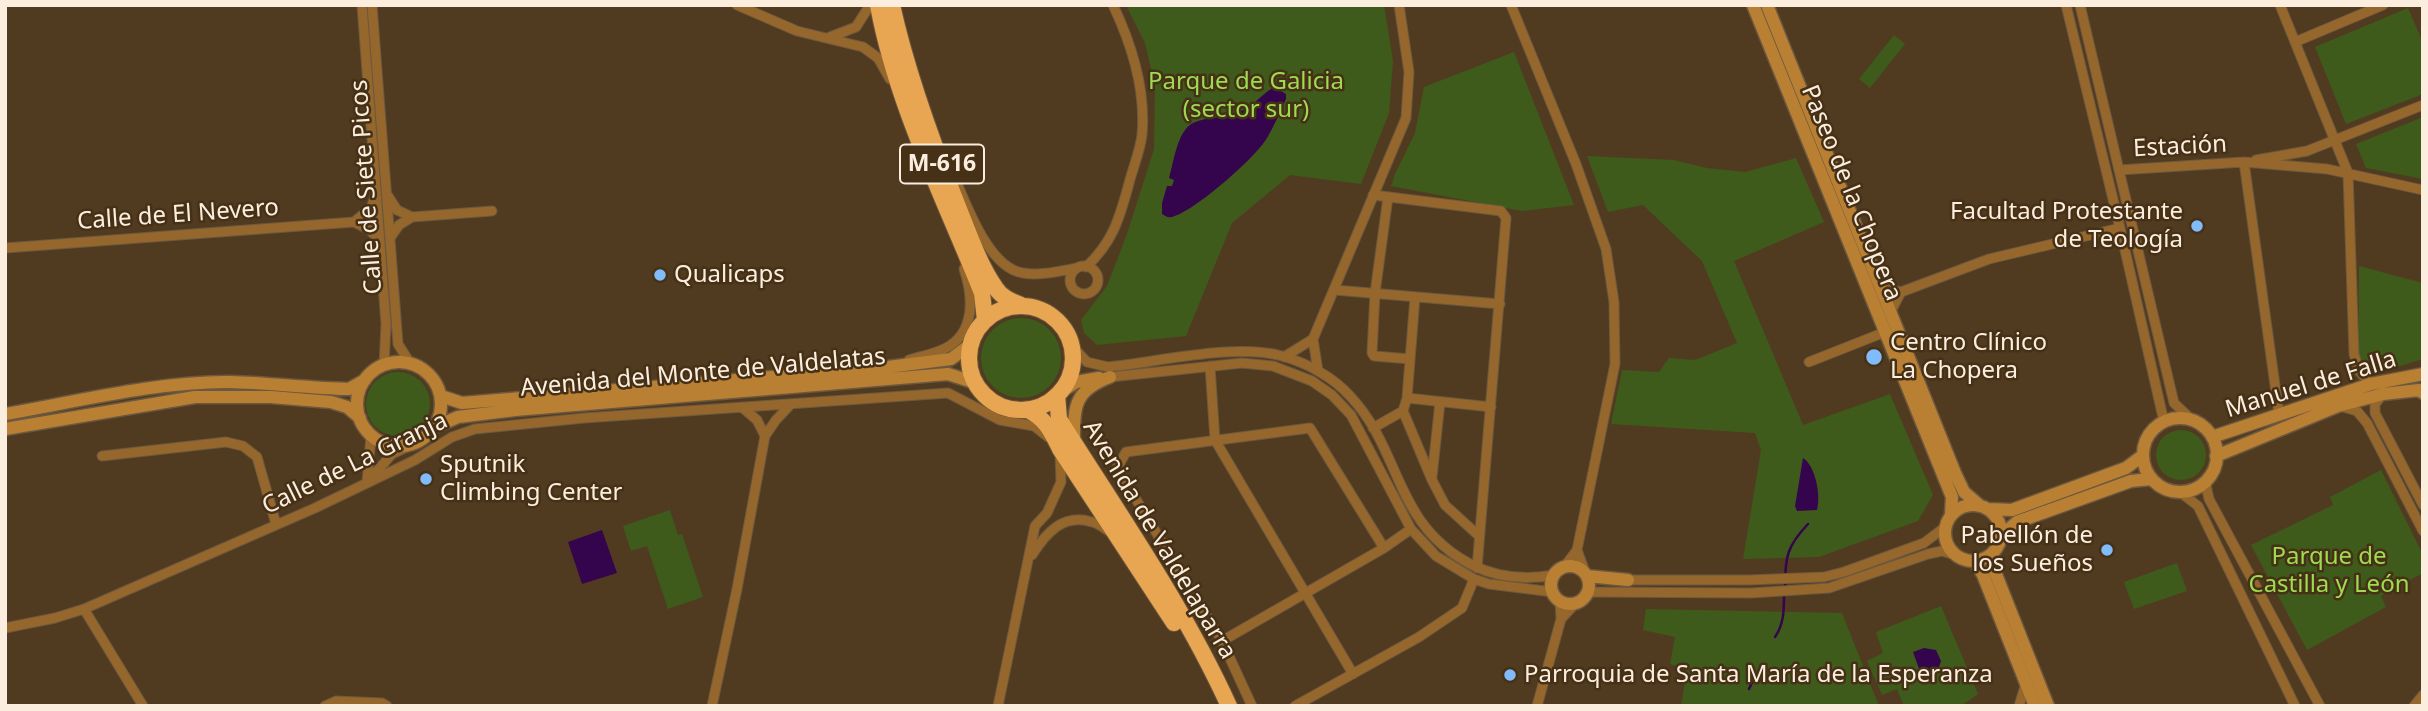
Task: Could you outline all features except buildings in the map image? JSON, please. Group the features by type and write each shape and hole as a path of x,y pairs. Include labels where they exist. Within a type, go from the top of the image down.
{"highway":[{"name":"M-616","path":"878,5 885,38 911,117 982,293 985,320"},
{"name":"M-616","path":"892,5 916,92 967,230 995,287 1004,297 1021,305 1038,308 1053,317 1065,330 1072,346"},
{"path":"1021,305 996,312 976,331 969,357 976,383 985,396 1013,409 1028,410 1040,406 1059,393 1071,370 1072,346"},
{"name":"Avenida de Valdelaparra","path":"1059,393 1059,419 1067,446 1116,536 1180,633 1218,706"},
{"name":"Avenida de Valdelaparra","path":"1028,410 1041,417 1067,446 1152,564 1201,649 1229,706"}],"main road":[{"name":"Paseo de la Chopera","path":"1753,5 1951,497 1951,514"},
{"name":"Paseo de la Chopera","path":"1767,5 1955,473 1964,492 1984,507"},
{"name":"Avenida del Monte de Valdelatas","path":"441,396 462,403 880,368 951,359 971,344"},
{"path":"5,414 187,385 229,382 349,389 384,365 397,362 410,363 430,375 441,396 441,412 435,427 425,438 398,446 384,443 372,436 347,407 331,402 271,397 195,397 5,429"},
{"name":"Avenida del Monte de Valdelatas","path":"435,427 458,417 535,409 948,374 976,383"},
{"name":"Manuel de Falla","path":"2212,437 2371,384 2423,374"},
{"path":"1059,393 1076,382 1110,377"},
{"path":"1067,446 1076,404 1094,383 1110,377"},
{"path":"359,418 359,392 365,380"},
{"name":"Manuel de Falla","path":"2216,456 2338,405 2383,394 2419,390 2423,393"},
{"path":"2180,417 2192,420 2204,427 2212,437 2216,456 2213,471 2205,481 2192,489 2180,492 2161,487 2151,479 2142,456 2149,433 2164,422 2180,417"},
{"path":"1993,553 1975,561 1955,555 1946,542 1945,527 1951,514 1969,505 2012,510 2126,468 2142,456"},
{"path":"2048,706 1995,572 1993,553 2001,536 2017,522 2131,481 2151,479"},
{"path":"1984,507 2000,526 2001,536"},
{"path":"1975,561 2035,706"},
{"path":"1586,574 1588,592 1576,603 1556,597 1559,571 1575,566 1586,574 1628,580"}],"street":[{"name":"Calle de Siete Picos","path":"362,5 386,324 384,365"},
{"name":"Calle de Siete Picos","path":"372,5 398,344 410,363"},
{"path":"737,5 797,31 824,39 848,42 872,52 886,69 895,92 911,117"},
{"path":"824,39 856,27 870,5"},
{"path":"916,92 981,235 1008,268 1031,274 1082,267 1100,253 1113,234 1141,138 1143,118 1135,61 1125,29 1113,5"},
{"path":"1318,371 1313,339 1406,118 1409,72 1399,5"},
{"path":"1072,346 1087,362 1108,367 1244,352 1284,356 1318,371 1350,396 1373,428 1421,524 1449,551 1478,568 1507,577 1528,579 1559,571 1577,550 1615,364 1614,302 1606,249 1576,164 1511,5"},
{"path":"2066,5 2164,422"},
{"path":"2080,5 2174,403 2192,420"},
{"path":"2280,5 2348,173 2354,354 2360,371 2371,384"},
{"path":"2295,42 2383,5"},
{"path":"2244,162 2307,151 2423,105"},
{"path":"2244,162 2348,173 2423,190"},
{"path":"2244,162 2279,414"},
{"name":"Estación","path":"2119,170 2244,162"},
{"path":"376,195 371,208 354,222 370,230 380,242"},
{"path":"387,195 397,209 412,217"},
{"path":"1373,195 1501,211 1506,218 1478,568"},
{"path":"1388,197 1375,293 1372,353 1374,356 1410,359"},
{"path":"880,368 945,349 961,338 970,317 969,282 946,207"},
{"path":"390,238 399,225 412,217 492,211"},
{"name":"Calle de El Nevero","path":"5,248 354,222"},
{"path":"1879,286 1902,292 1989,260 2120,228"},
{"path":"1335,290 1500,304"},
{"path":"1890,313 1902,292"},
{"path":"1415,297 1407,398 1403,411 1445,505 1479,536"},
{"path":"1810,362 1885,332"},
{"path":"1284,356 1313,339"},
{"path":"1110,377 1241,363 1273,366 1312,381 1343,405 1358,425 1411,529 1436,556 1474,579 1556,597 1561,619"},
{"path":"1210,366 1215,440 1353,674"},
{"name":"Calle de La Granja","path":"5,628 84,609 415,460 452,436 475,429 584,418 948,393 1000,420 1034,426 1067,446"},
{"path":"2383,394 2375,404 2375,413 2423,505"},
{"path":"1407,398 1490,407"},
{"path":"1432,480 1440,402"},
{"path":"712,706 765,436 791,404"},
{"path":"2338,405 2357,411 2367,423 2423,531"},
{"path":"743,408 758,420 765,436"},
{"path":"535,409 584,418"},
{"path":"1373,428 1403,411"},
{"path":"1252,706 1222,642 1117,468 1126,452 1310,428 1384,548"},
{"path":"367,482 372,436"},
{"path":"102,456 226,442 243,446 257,457 276,524"},
{"path":"367,482 393,454 412,444"},
{"path":"998,706 1035,526 1047,513 1061,482 1067,446"},
{"path":"2205,481 2208,499 2319,706"},
{"path":"2180,492 2198,506 2295,706"},
{"path":"1029,559 1046,534 1065,521 1092,522 1116,536"},
{"path":"1628,580 1810,579 1844,572 1924,543 1945,527"},
{"path":"1222,642 1384,548 1411,529"},
{"path":"1577,550 1586,574"},
{"path":"1588,592 1751,593 1810,590 1845,583 1928,554 1942,551 1955,555"},
{"path":"1295,706 1419,637 1462,608 1474,579"},
{"path":"1537,706 1561,619 1576,603"},
{"path":"84,609 143,706"},
{"path":"2019,706 2026,683"},
{"path":"2414,706 2423,695"},
{"path":"325,706 336,701 382,703 387,706"}],"green space":[{"name":"Parque de Galicia (sector sur)","path":"1126,5 1384,5 1393,61 1389,113 1361,184 1290,175 1232,223 1186,336 1097,345 1084,333 1081,320 1107,286 1154,149 1155,86 1145,43"},
{"path":"2408,8 2423,43 2423,94 2346,124 2315,47"},
{"path":"1894,35 1905,44 1870,88 1859,79"},
{"path":"1514,52 1574,205 1522,211 1391,186 1415,133 1424,87"},
{"path":"2423,117 2423,179 2366,168 2356,144"},
{"path":"1587,156 1674,160 1707,168 1745,172 1796,158 1824,222 1734,261 1803,425 1890,394 1933,495 1918,521 1819,557 1743,559 1761,450 1755,433 1611,424 1622,370 1659,372 1669,358 1695,360 1737,343 1702,261 1643,205 1608,212"},
{"path":"2359,266 2423,283 2423,359 2358,379"},
{"path":"1021,318 1036,321 1049,330 1058,343 1061,358 1058,373 1049,386 1036,395 1021,398 1006,395 993,386 984,373 981,358 984,343 993,330 1006,321"},
{"path":"398,372 416,378 424,386 430,404 424,422 416,430 398,436 380,430 372,422 366,404 372,386 380,378"},
{"path":"2181,430 2199,437 2206,455 2199,473 2181,480 2163,473 2156,455 2163,437"},
{"name":"Parque de Castilla y León","path":"2381,470 2423,555 2423,573 2381,596 2386,607 2307,650 2251,545 2333,505 2330,497"},
{"path":"670,510 678,535 682,534 703,597 668,609 647,546 631,551 623,526"},
{"path":"2177,563 2187,591 2134,609 2124,582"},
{"path":"1941,606 1978,694 1961,706 1904,706 1897,689 1882,695 1867,661 1883,653 1876,632"},
{"path":"1646,609 1842,613 1879,706 1681,706 1687,670 1670,664 1675,637 1643,630"}],"shaded area":[{"path":"1273,84 1286,89 1279,90 1286,94 1286,99 1270,133 1260,147 1224,183 1195,205 1172,217 1162,214 1167,186 1172,186 1174,180 1169,178 1177,148 1188,127 1198,121 1232,115 1243,110 1273,88"},
{"path":"1803,458 1811,468 1816,482 1817,510 1797,511 1795,506"},
{"path":"602,530 617,573 582,584 568,542"},
{"path":"1924,648 1936,650 1941,661 1938,670 1922,677 1913,652"}],"waterway":[{"path":"1785,587 1791,546 1808,524"},
{"path":"1775,637 1782,622 1784,594"},
{"path":"1749,689 1756,674"}],"place":[{"name":"Facultad Protestante de Teología","path":"2197,226"},
{"name":"Qualicaps","path":"660,275"},
{"name":"Centro Clínico La Chopera","path":"1874,357"},
{"name":"Sputnik Climbing Center","path":"426,479"},
{"name":"Pabellón de los Sueños","path":"2107,550"},
{"name":"Parroquia de Santa María de la Esperanza","path":"1510,675"}]}
